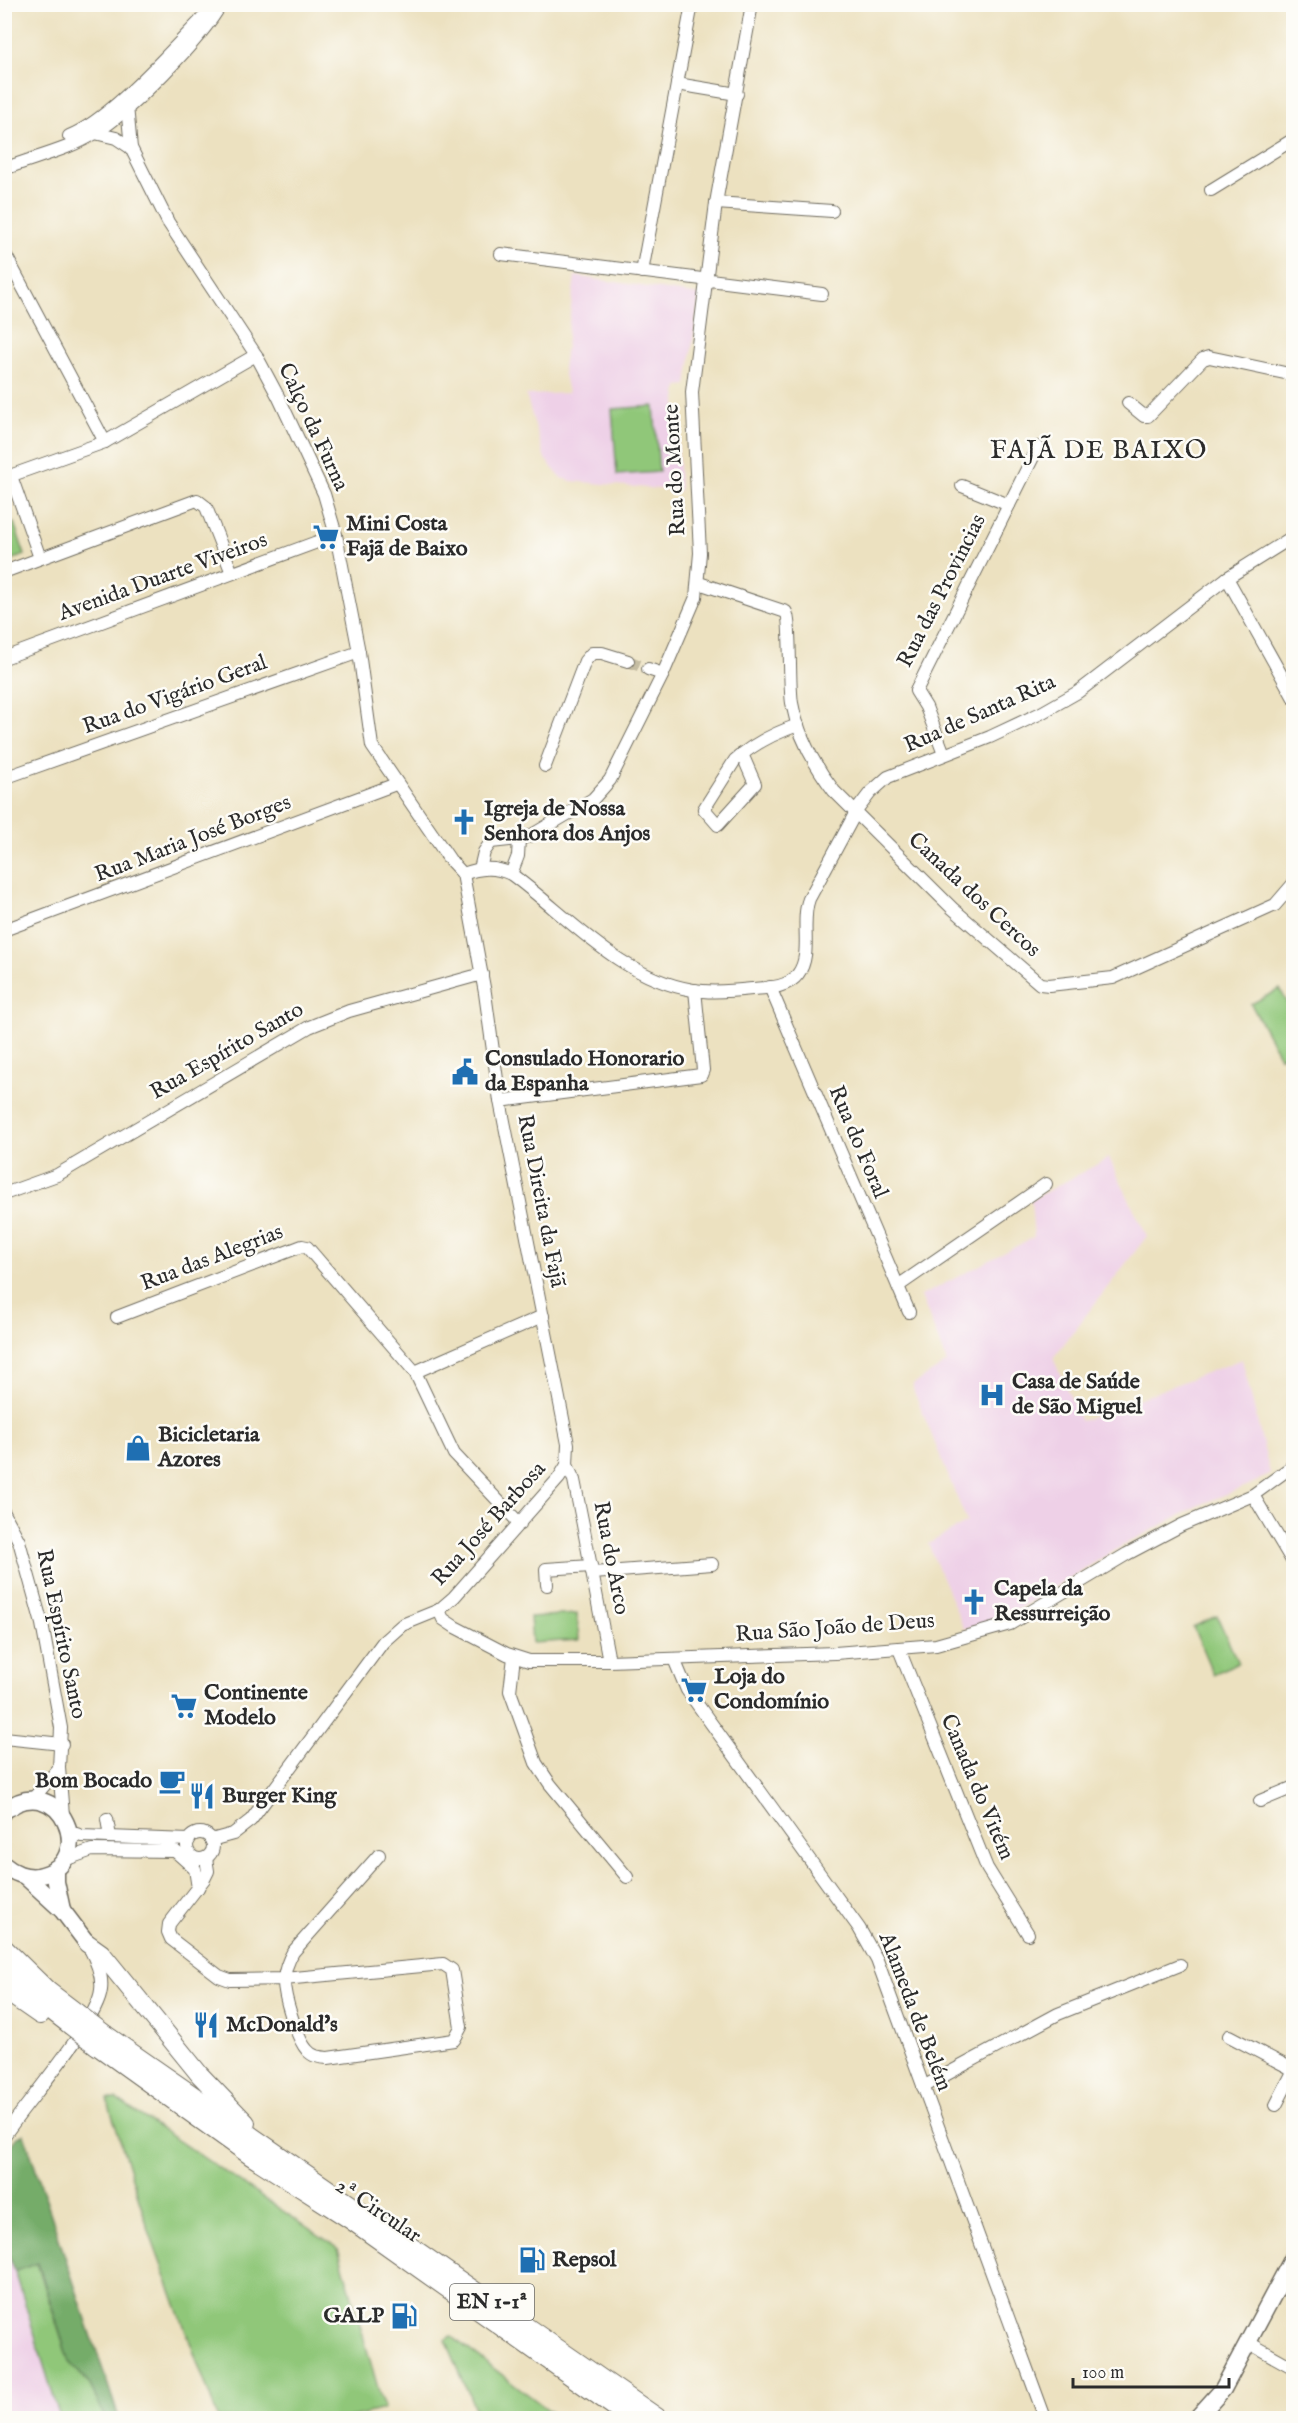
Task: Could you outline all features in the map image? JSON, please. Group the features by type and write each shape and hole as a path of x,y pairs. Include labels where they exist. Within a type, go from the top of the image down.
{"highway":[{"path":"87,1943 102,1953 194,2067 265,2145"},
{"name":"EN 1-1ª","path":"4,1948 33,1977 71,2024"},
{"name":"EN 1-1ª","path":"4,1967 43,2004 71,2024 101,2040"},
{"path":"4,1990 71,2024"},
{"name":"2ª Circular","path":"101,2040 265,2145 658,2418"},
{"name":"2ª Circular","path":"101,2040 251,2156 351,2220 630,2418"}],"main road":[{"path":"7,1808 32,1800 49,1804 63,1815 70,1832 70,1841 60,1864 56,1882 62,1910"},
{"path":"12,1871 36,1876 60,1864"},
{"path":"12,1871 62,1910 87,1943"},
{"path":"1197,2418 1223,2389 1293,2256"}],"street":[{"path":"642,272 692,4"},
{"name":"Rua do Monte","path":"480,868 483,852 491,842 519,839 593,799 610,780 689,616 699,583 700,553 692,402 716,202 752,4"},
{"path":"4,169 95,133 212,21 220,6"},
{"path":"677,84 736,94"},
{"path":"4,161 80,132 126,102"},
{"name":"Calço da Furna","path":"126,102 131,148 168,222 256,355 324,494 336,535 359,652 370,740 396,784 450,860 463,874"},
{"path":"95,133 116,138 131,148"},
{"path":"1211,190 1293,139"},
{"path":"716,202 832,211"},
{"path":"4,252 105,442"},
{"path":"501,254 706,282 822,294"},
{"path":"39,558 8,477 105,442 256,355"},
{"path":"1128,403 1144,416 1149,416 1203,359 1209,357 1293,375"},
{"name":"Rua das Provincias","path":"944,754 926,707 916,691 1038,447"},
{"path":"962,486 1009,505"},
{"path":"4,572 191,501 202,501 232,573"},
{"name":"Avenida Duarte Viveiros","path":"4,658 336,535"},
{"name":"Rua de Santa Rita","path":"770,987 789,983 801,971 804,962 804,914 809,899 857,810 870,793 888,777 1031,718 1078,692 1227,578 1293,536"},
{"path":"1227,578 1293,698"},
{"name":"Canada dos Cercos","path":"699,583 781,610 789,616 789,676 798,725 822,775 834,791 857,810 952,908 1035,981 1044,985 1113,978 1275,905 1293,883"},
{"name":"Rua do Vigário Geral","path":"4,778 359,652"},
{"path":"545,766 585,661 592,653 602,653 628,661"},
{"path":"648,669 663,674"},
{"path":"742,754 755,784 718,825 704,809 742,754 782,731 798,725"},
{"name":"Rua Maria José Borges","path":"4,930 396,784"},
{"path":"511,874 518,856 519,839"},
{"path":"463,874 480,868 494,868 511,874 609,952 638,971 694,990 770,987"},
{"name":"Rua Direita da Fajã","path":"463,874 482,974 501,1101 568,1444 567,1465"},
{"name":"Rua Espírito Santo","path":"4,1194 57,1175 309,1027 349,1011 482,974"},
{"name":"Rua do Foral","path":"770,987 909,1312"},
{"path":"501,1101 701,1075 703,1070 694,990"},
{"path":"898,1286 1046,1184"},
{"name":"Rua das Alegrias","path":"117,1317 302,1246 307,1247 415,1372"},
{"path":"520,1524 454,1454 415,1372 543,1316"},
{"name":"Rua José Barbosa","path":"439,1610 454,1597 520,1524 559,1478 567,1465"},
{"name":"Rua do Arco","path":"567,1465 573,1480 609,1661"},
{"name":"Rua São João de Deus","path":"439,1610 448,1623 514,1657 544,1662 674,1659 899,1649 936,1645 1010,1624 1155,1539 1252,1495 1293,1465"},
{"path":"1252,1495 1293,1564"},
{"name":"Rua Espírito Santo","path":"4,1513 19,1541 34,1587 61,1728 62,1744 58,1768"},
{"path":"547,1585 546,1569 592,1570 712,1564"},
{"path":"60,1864 92,1850 184,1846 201,1833 212,1840 233,1834 251,1820 383,1642 411,1619 439,1610"},
{"name":"Canada do Vitém","path":"899,1649 987,1868 1028,1934"},
{"path":"514,1657 510,1691 536,1763 550,1784 627,1877"},
{"name":"Alameda de Belém","path":"674,1659 687,1690 865,1938 880,1970 1045,2418"},
{"path":"4,1738 62,1744"},
{"path":"32,1800 58,1768"},
{"path":"58,1768 63,1815"},
{"path":"1260,1801 1293,1787"},
{"path":"107,1819 110,1837"},
{"path":"70,1832 82,1836 184,1846 194,1858 206,1858"},
{"path":"212,1840 213,1848 206,1858 208,1871 198,1888 169,1924 168,1932 171,1939 219,1976 230,1980 284,1979 446,1965 454,1974 460,2032 449,2043 318,2057 305,2048 287,2001 284,1979 293,1952 379,1855"},
{"path":"184,1846 195,1869 198,1888"},
{"path":"4,2136 99,2002 100,1974 87,1943"},
{"path":"922,2087 1058,2014 1180,1965"},
{"path":"1229,2036 1293,2070 1276,2105"},
{"path":"1249,2343 1293,2368"}],"shaded area":[{"path":"575,276 699,295 687,385 678,386 676,401 680,491 571,481 561,478 545,459 526,395 568,393 563,369"},
{"name":"Casa de Saúde de São Miguel","path":"1109,1158 1147,1236 1053,1358 1081,1421 1242,1359 1270,1473 1254,1483 1202,1504 1127,1543 1008,1615 964,1629 928,1544 967,1522 913,1389 913,1384 947,1363 921,1296 1034,1237 1031,1200"},
{"path":"9,2256 69,2418 5,2418 4,2258"}],"green space":[{"path":"654,406 659,472 617,475 612,409"},
{"path":"14,523 25,555 5,562 5,551 11,549 5,526"},
{"path":"1280,989 1293,1014 1294,1050 1280,1057 1251,1004"},
{"path":"577,1614 579,1640 532,1643 530,1617"},
{"path":"1217,1616 1238,1663 1213,1674 1193,1627"},
{"path":"107,2099 116,2099 338,2248 384,2409 348,2418 218,2418 151,2237"},
{"path":"24,2134 119,2418 106,2418 89,2383 69,2362 38,2263 15,2271 9,2257 5,2258 5,2153 16,2138"},
{"path":"37,2263 69,2362 89,2383 106,2418 60,2418 15,2271"},
{"path":"451,2336 559,2418 479,2418 446,2340"}],"tunnel":[{"path":"628,661 648,669"}],"place":[{"name":"Mini Costa Fajã de Baixo","path":"326,537"},
{"name":"Igreja de Nossa Senhora dos Anjos","path":"464,822"},
{"name":"Consulado Honorario da Espanha","path":"465,1072"},
{"name":"Casa de Saúde de São Miguel","path":"992,1395"},
{"name":"Bicicletaria Azores","path":"138,1448"},
{"name":"Capela da Ressurreição","path":"974,1602"},
{"name":"Loja do Condomínio","path":"694,1690"},
{"name":"Continente Modelo","path":"184,1706"},
{"name":"Bom Bocado","path":"172,1781"},
{"name":"Burger King","path":"202,1796"},
{"name":"McDonald's","path":"206,2025"},
{"name":"Repsol","path":"532,2260"},
{"name":"GALP","path":"404,2316"}],"district":[{"name":"FAJÃ DE BAIXO","path":"1099,450"}]}
